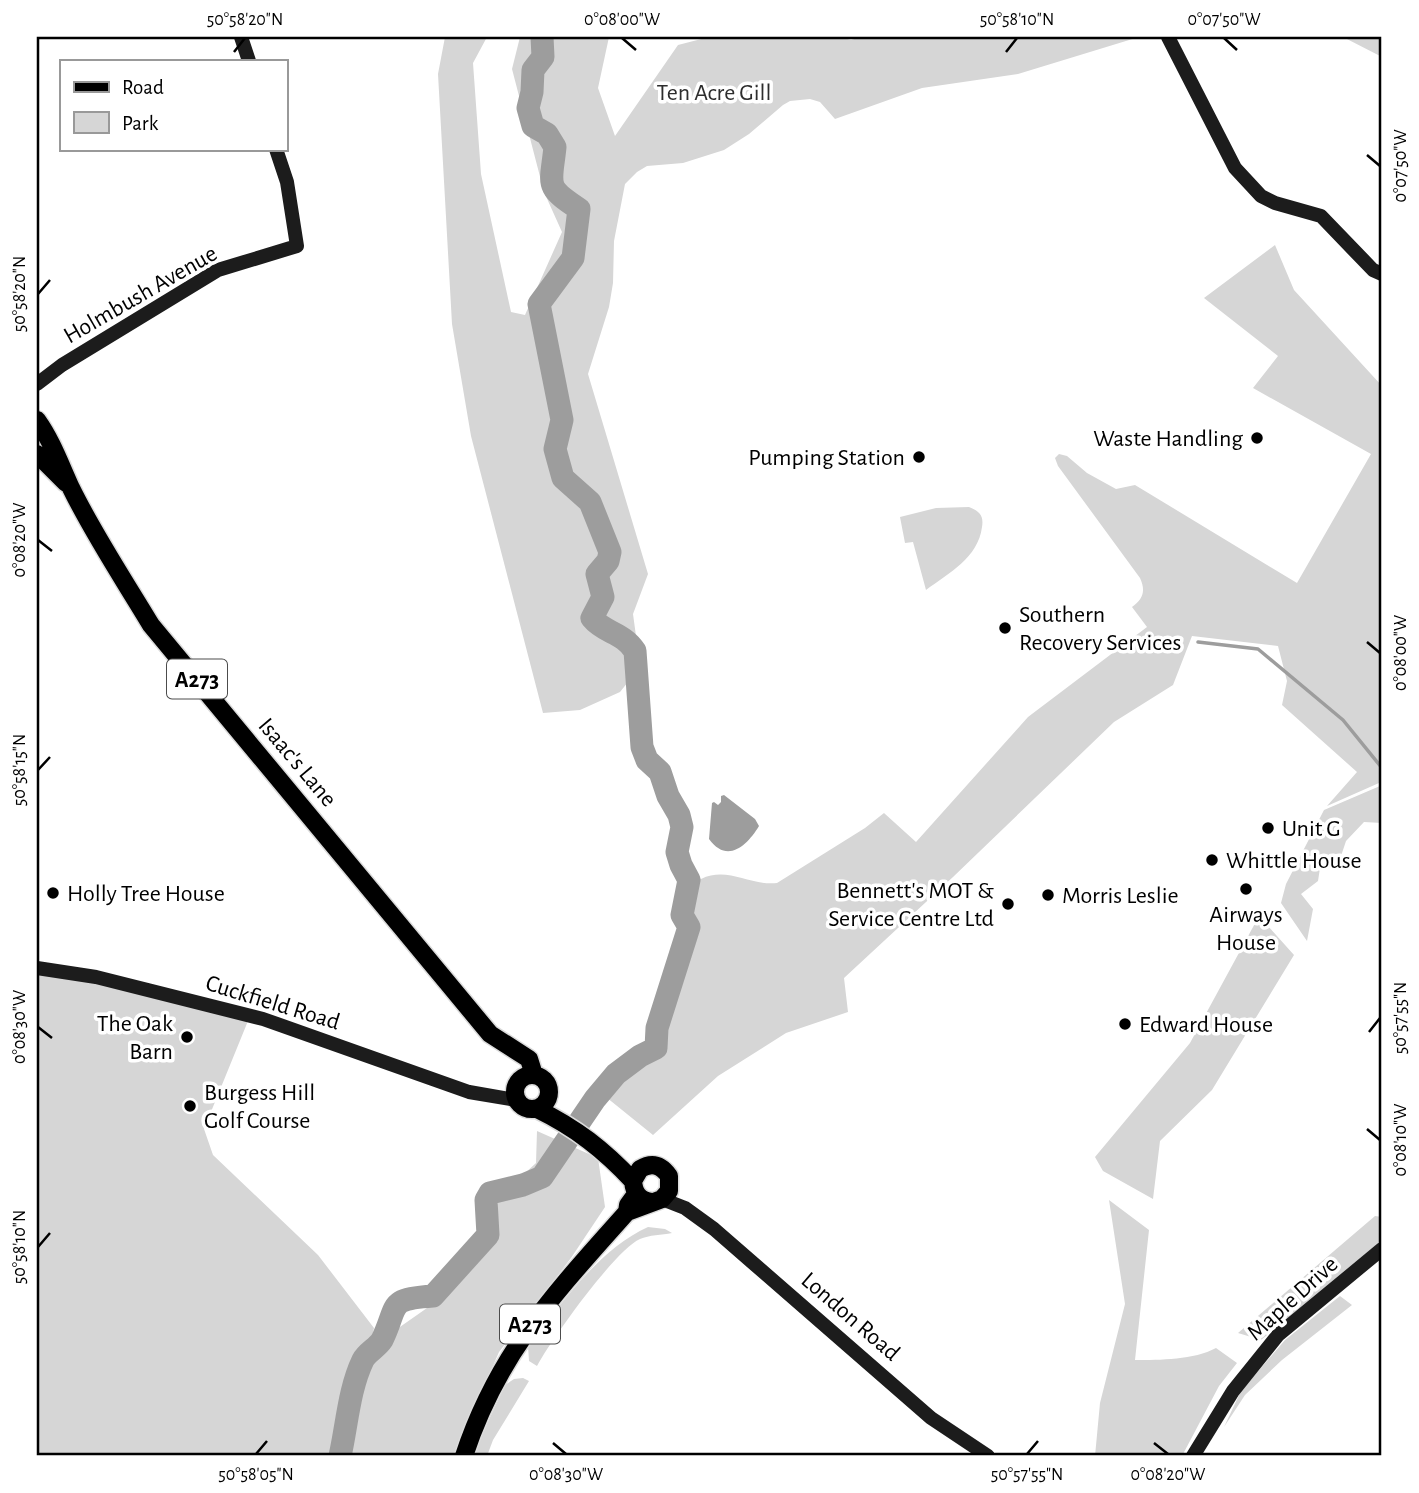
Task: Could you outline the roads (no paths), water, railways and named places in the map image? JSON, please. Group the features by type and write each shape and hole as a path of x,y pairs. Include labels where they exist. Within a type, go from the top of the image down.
{"main road":[{"name":"Isaac's Lane","path":"37,419 56,450 71,487 109,557 151,625 490,1034 528,1059 522,1085 545,1080 548,1085 543,1102"},
{"name":"Isaac's Lane","path":"37,454 71,487"},
{"path":"522,1085 525,1108 543,1102"},
{"name":"London Road","path":"543,1102 564,1122 606,1152 651,1193 665,1170 606,1152"},
{"path":"646,1165 635,1174 651,1193"},
{"name":"A273","path":"464,1456 491,1386 528,1327 627,1212 651,1193"}],"street":[{"path":"241,37 249,60"},
{"path":"1168,37 1234,168 1261,196 1275,203 1321,216 1373,270 1382,274"},
{"name":"Holmbush Avenue","path":"37,384 62,365 218,270 297,246 287,182 276,150"},
{"name":"Cuckfield Road","path":"37,968 96,977 263,1019 469,1092 491,1096 522,1085"},
{"name":"London Road","path":"651,1193 685,1208 714,1229 931,1418 988,1456"},
{"name":"Maple Drive","path":"1193,1456 1233,1391 1278,1335 1382,1249"}],"waterway":[{"path":"340,1456 358,1371 365,1357 382,1340 396,1306 408,1299 433,1296 488,1235 486,1200 490,1193 542,1177 595,1099 616,1074 656,1048 657,1028 689,927 682,915 689,880 677,852 682,827 660,772 647,760 642,747 635,651 625,640 592,618 603,597 597,574 608,561 610,552 590,502 563,478 555,449 562,420 539,304 573,258 579,209 555,190 552,184 555,147 547,134 533,126 528,108 533,70 543,57 542,37"},
{"path":"1198,642 1258,649 1343,720 1382,768"}],"place":[{"name":"Waste Handling","path":"1257,438"},
{"name":"Pumping Station","path":"919,457"},
{"name":"Southern Recovery Services","path":"1005,628"},
{"name":"Unit G","path":"1268,828"},
{"name":"Whittle House","path":"1212,860"},
{"name":"Airways House","path":"1246,889"},
{"name":"Holly Tree House","path":"53,893"},
{"name":"Morris Leslie","path":"1048,895"},
{"name":"Bennett's MOT & Service Centre Ltd","path":"1008,904"},
{"name":"Edward House","path":"1125,1024"},
{"name":"The Oak Barn","path":"187,1037"},
{"name":"Burgess Hill Golf Course","path":"190,1106"}],"park label":[{"name":"Ten Acre Gill","path":"714,92"}]}
